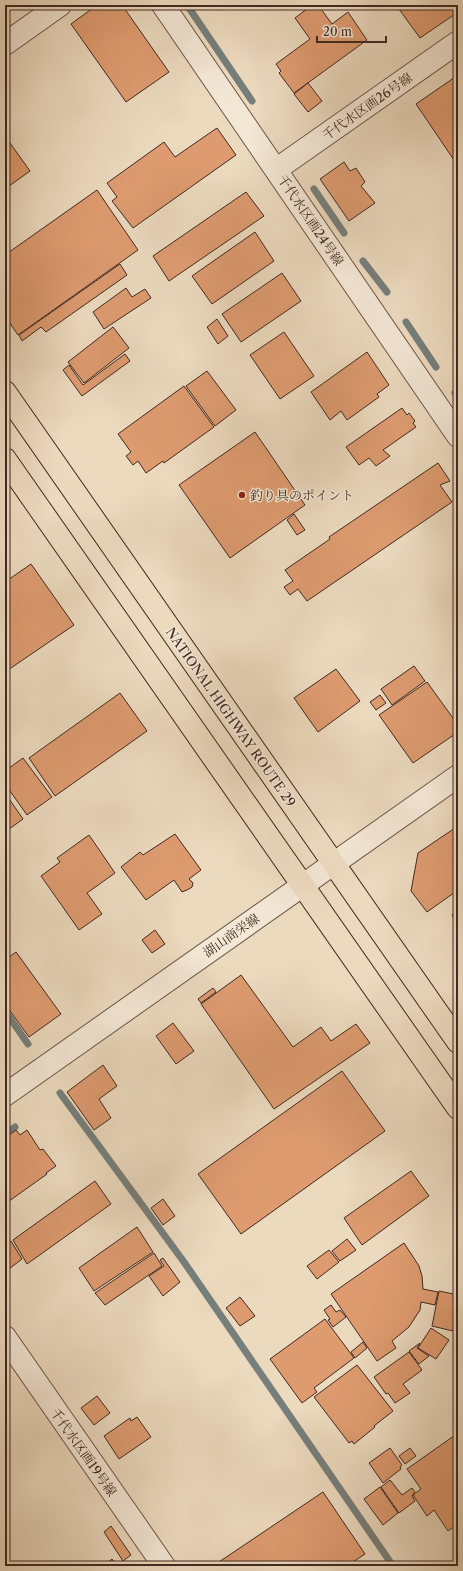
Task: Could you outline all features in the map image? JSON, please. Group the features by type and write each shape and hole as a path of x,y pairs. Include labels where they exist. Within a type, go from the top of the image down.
{"highway":[{"name":"NATIONAL HIGHWAY ROUTE 29","path":"5,392 458,1042"},
{"path":"5,459 458,1108"}],"street":[{"path":"5,44 60,5"},
{"name":"千代水区画24号線","path":"163,5 458,436"},
{"name":"千代水区画26号線","path":"276,169 458,42"},
{"name":"湖山商栄線","path":"5,1095 458,776"},
{"name":"千代水区画19号線","path":"5,1337 164,1566"}],"building":[{"path":"97,5 122,5 169,72 126,102 71,24"},
{"path":"312,5 318,5 332,24 348,12 367,40 294,93 279,73 281,71 276,64 310,39 295,18"},
{"path":"396,5 458,5 458,12 420,38"},
{"path":"458,75 458,166 416,104"},
{"path":"308,83 322,101 308,112 294,94"},
{"path":"217,128 236,155 133,228 112,201 117,197 107,183 164,142 175,157"},
{"path":"5,136 30,171 5,189"},
{"path":"344,162 350,171 356,168 365,182 361,186 375,203 349,221 320,179"},
{"path":"97,190 138,250 18,335 5,316 5,255"},
{"path":"246,192 264,216 169,281 153,256"},
{"path":"255,232 274,261 212,304 192,276"},
{"path":"120,264 127,275 46,332 41,327 22,341 19,335"},
{"path":"282,273 301,301 241,342 222,314"},
{"path":"126,288 132,297 145,289 151,298 104,329 93,312"},
{"path":"217,319 228,336 218,344 207,327"},
{"path":"113,327 129,348 84,383 68,362"},
{"path":"284,332 314,376 280,399 250,355"},
{"path":"367,352 389,385 377,394 379,397 347,420 341,411 330,420 311,392"},
{"path":"125,354 130,361 82,396 63,370 69,365 83,385"},
{"path":"207,371 236,410 215,426 186,386"},
{"path":"184,386 214,427 164,463 163,461 146,473 138,461 133,465 126,456 131,452 118,434"},
{"path":"402,408 407,415 409,413 415,421 413,423 416,427 383,450 390,456 376,466 369,458 359,465 346,447"},
{"name":"釣り具のポイント","path":"255,432 305,505 230,558 179,485"},
{"path":"438,463 450,481 440,485 452,502 307,601 298,589 290,595 284,587 293,581 285,570 330,539 329,537"},
{"path":"294,514 305,530 297,535 287,520"},
{"path":"31,564 74,625 5,672 5,582"},
{"path":"414,666 425,681 392,705 381,689"},
{"path":"336,669 360,701 318,732 294,698"},
{"path":"427,682 458,725 458,732 413,763 379,715"},
{"path":"120,693 147,731 55,796 29,758"},
{"path":"380,695 386,703 376,710 370,702"},
{"path":"23,758 52,797 27,815 5,784 5,771"},
{"path":"5,793 23,819 5,832"},
{"path":"458,826 458,890 427,912 411,891 418,853"},
{"path":"175,834 201,870 189,879 193,883 192,887 189,889 182,892 174,880 146,900 121,867 140,852 143,855"},
{"path":"89,835 115,873 87,893 102,914 79,930 41,876 60,862 57,858"},
{"path":"458,911 458,923 452,915"},
{"path":"155,930 165,944 152,953 142,940"},
{"path":"16,952 61,1014 29,1037 5,1004 5,960"},
{"path":"241,975 293,1047 321,1027 331,1041 356,1024 370,1043 274,1109 201,1004"},
{"path":"213,988 216,992 201,1003 198,999"},
{"path":"173,1023 194,1051 176,1064 156,1036"},
{"path":"103,1065 117,1086 99,1099 111,1118 94,1130 67,1092"},
{"path":"342,1071 385,1131 241,1234 198,1174"},
{"path":"16,1130 20,1135 27,1130 40,1150 43,1149 56,1166 5,1204 5,1138"},
{"path":"411,1171 429,1196 362,1245 344,1218"},
{"path":"95,1181 111,1204 27,1264 13,1240"},
{"path":"163,1199 175,1216 163,1225 151,1208"},
{"path":"137,1227 153,1252 94,1291 79,1268"},
{"path":"347,1239 356,1250 340,1261 332,1251"},
{"path":"11,1241 22,1259 5,1272 5,1245"},
{"path":"404,1243 419,1266 422,1276 423,1289 438,1292 435,1305 421,1302 420,1310 409,1327 392,1341 396,1348 377,1361 331,1294"},
{"path":"329,1250 339,1262 317,1279 307,1266"},
{"path":"154,1253 162,1266 105,1305 95,1293"},
{"path":"163,1258 180,1282 163,1296 149,1276 164,1266 160,1260"},
{"path":"439,1291 458,1295 453,1331 432,1326"},
{"path":"240,1297 255,1316 240,1326 226,1308"},
{"path":"331,1305 336,1312 340,1310 346,1317 333,1327 324,1310"},
{"path":"325,1319 354,1358 314,1388 317,1392 302,1403 270,1359"},
{"path":"431,1328 449,1340 436,1359 418,1348"},
{"path":"363,1342 367,1348 355,1358 351,1352"},
{"path":"420,1343 417,1348 429,1356 419,1364 409,1351"},
{"path":"409,1352 422,1370 403,1384 410,1393 395,1403 388,1393 386,1394 374,1377"},
{"path":"357,1365 393,1411 354,1444 352,1441 349,1443 314,1397"},
{"path":"97,1396 110,1413 94,1425 81,1408"},
{"path":"137,1417 151,1437 119,1459 104,1436 130,1418 131,1421"},
{"path":"458,1433 458,1524 448,1531 434,1510 427,1516 413,1495 421,1489 407,1469"},
{"path":"390,1448 402,1465 400,1467 401,1469 383,1483 369,1463"},
{"path":"410,1448 416,1456 405,1464 399,1456"},
{"path":"390,1480 402,1495 412,1488 415,1492 412,1496 415,1501 399,1513 381,1487"},
{"path":"380,1487 398,1513 383,1525 364,1499"},
{"path":"323,1492 365,1554 347,1566 213,1566"},
{"path":"111,1526 131,1555 123,1561 104,1532"},
{"path":"112,1559 117,1566 103,1566"}],"waterway":[{"path":"187,5 252,101"},
{"path":"314,189 344,233"},
{"path":"363,261 387,292"},
{"path":"406,322 436,367"},
{"path":"455,393 458,399"},
{"path":"5,1011 28,1044"},
{"path":"60,1093 184,1262 393,1566"},
{"path":"5,1134 15,1127"}],"place":[{"name":"釣り具のポイント","path":"242,495"}]}
